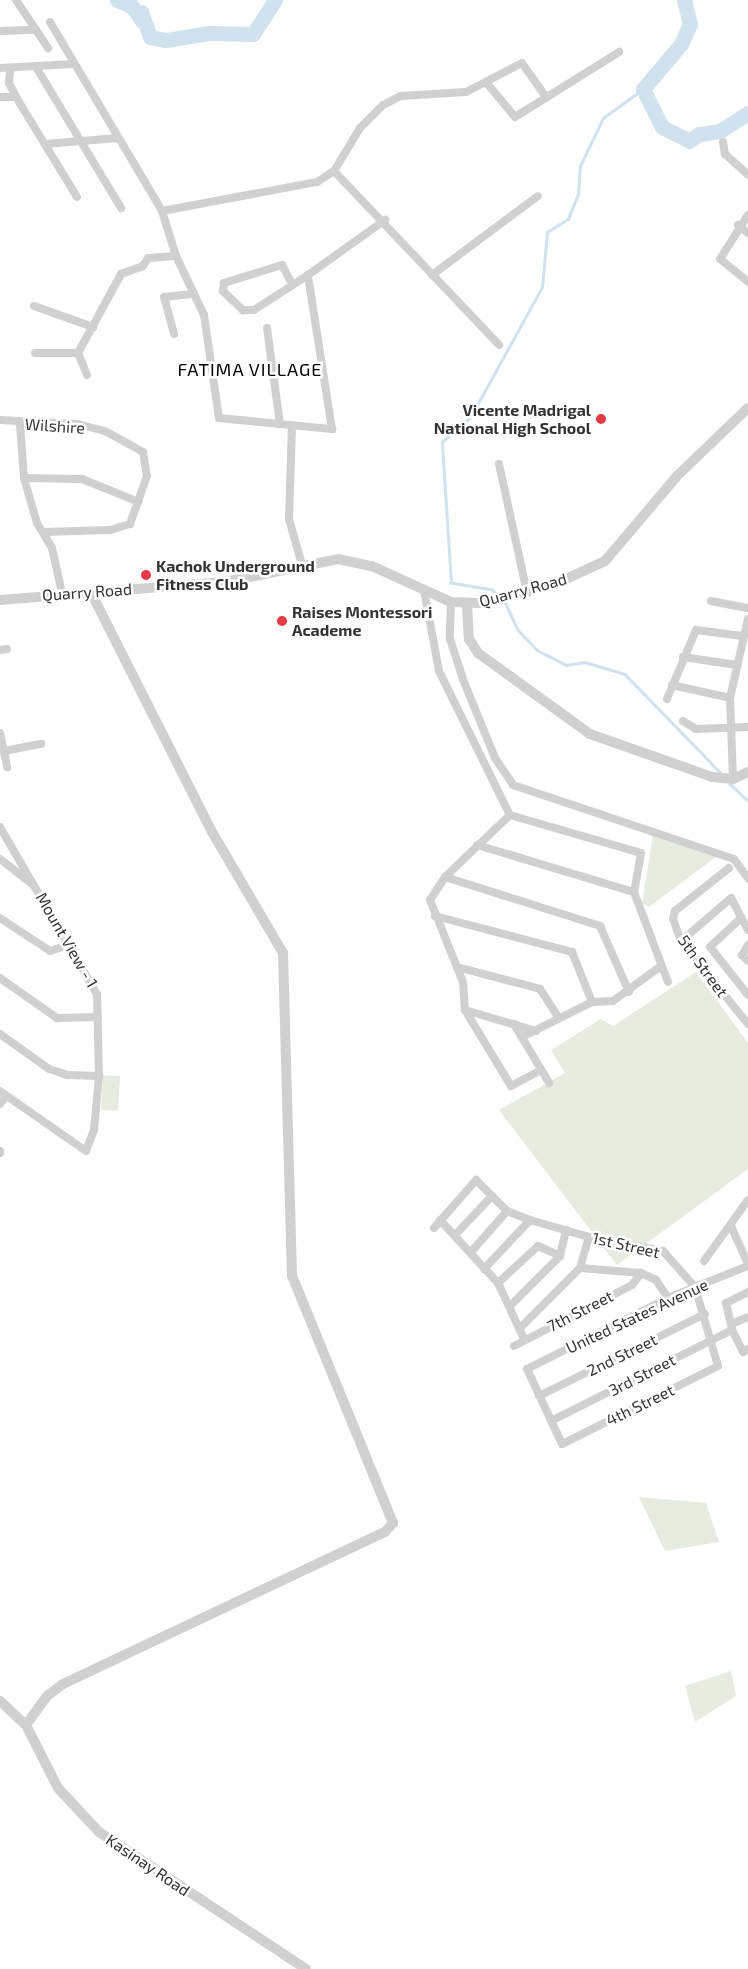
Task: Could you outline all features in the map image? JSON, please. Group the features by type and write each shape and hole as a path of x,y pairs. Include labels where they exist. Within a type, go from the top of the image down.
{"street":[{"path":"16,0 48,48"},
{"path":"50,22 73,64 162,211 176,256 204,315 219,418 332,429 308,275"},
{"path":"0,31 36,30"},
{"path":"486,82 515,117 619,52"},
{"path":"162,211 317,182 334,171 360,128 383,105 402,96 466,92 522,63 546,97"},
{"path":"0,68 10,70 73,64"},
{"path":"36,67 121,208"},
{"path":"10,70 9,84 77,197"},
{"path":"0,98 16,97"},
{"path":"45,144 118,138"},
{"path":"723,142 729,158 748,175"},
{"path":"334,171 385,220 432,274 499,344"},
{"path":"432,274 538,196"},
{"path":"748,215 738,225 720,259 748,282"},
{"path":"291,282 282,265 224,283 223,291 243,310 254,310 291,282 308,275 385,220"},
{"path":"738,225 748,233"},
{"path":"78,353 94,327 121,274 143,266 148,258 176,256"},
{"path":"174,334 164,297 194,294"},
{"path":"34,306 94,327"},
{"path":"267,328 280,424"},
{"path":"35,353 78,353"},
{"path":"78,353 87,375"},
{"name":"Quarry Road","path":"0,600 62,593 225,582 338,559 372,566 451,602 467,604 485,603 527,592 604,561 673,481 748,408"},
{"name":"Wilshire","path":"0,420 20,424 78,424 139,448 147,476 139,502"},
{"path":"20,424 24,478 52,548 62,593"},
{"path":"292,425 289,519 302,565"},
{"path":"499,464 527,592"},
{"path":"24,478 82,479 139,502 130,524 120,528 44,532"},
{"path":"424,590 439,671 510,815 641,853 634,892 668,982"},
{"path":"0,1701 26,1725 47,1696 63,1684 385,1532 393,1523 292,1276 283,952 212,832 91,592"},
{"path":"711,601 748,608"},
{"path":"451,602 450,639 462,677 495,758 512,786 737,863 748,878"},
{"path":"467,604 469,639 478,653 550,709 614,746 712,777 731,779 748,772"},
{"path":"731,779 730,698 748,619"},
{"path":"667,699 696,630 743,636"},
{"path":"683,658 736,666"},
{"path":"672,685 730,698"},
{"path":"683,721 696,728 748,727"},
{"path":"0,733 7,767"},
{"path":"4,751 41,744"},
{"path":"510,815 445,877 430,900 457,967 465,1010 511,1086 541,1070"},
{"name":"Mount View - 1","path":"0,827 71,944 97,994 99,1076 94,1130 86,1151 3,1094"},
{"path":"477,845 634,892"},
{"path":"0,859 36,887"},
{"name":"5th Street","path":"729,868 675,911 681,941 748,1024"},
{"path":"445,877 600,926 629,992"},
{"path":"681,941 731,898 748,930"},
{"path":"436,916 572,952 592,1002"},
{"path":"0,918 50,951 71,944"},
{"path":"742,918 710,947 748,995"},
{"path":"748,945 742,954 748,962"},
{"path":"522,1038 592,1002 613,1001 629,992 661,966"},
{"path":"457,967 540,989 559,1018"},
{"path":"0,978 57,1018 98,1017"},
{"path":"465,1010 536,1031"},
{"path":"514,1024 549,1083"},
{"path":"0,1034 49,1068 67,1075 99,1076"},
{"path":"0,1104 3,1094"},
{"name":"1st Street","path":"440,1220 476,1180 507,1211 530,1220 589,1237 663,1251 694,1287 705,1314 718,1366"},
{"path":"455,1235 492,1196"},
{"path":"704,1261 748,1200"},
{"path":"471,1252 507,1211"},
{"path":"434,1228 440,1220 498,1283 511,1305 524,1339"},
{"path":"484,1269 530,1220"},
{"path":"731,1226 748,1265"},
{"path":"511,1305 560,1256 566,1230"},
{"path":"520,1328 580,1268 589,1237"},
{"path":"498,1283 538,1246 560,1256"},
{"name":"United States Avenue","path":"539,1396 527,1369 668,1298 748,1265"},
{"path":"580,1268 641,1273 656,1280 668,1298"},
{"name":"7th Street","path":"514,1346 524,1339 632,1285 641,1273"},
{"path":"748,1292 726,1304 732,1327 743,1352 748,1349"},
{"name":"2nd Street","path":"539,1396 705,1314"},
{"path":"732,1327 748,1317"},
{"name":"3rd Street","path":"551,1421 712,1340 732,1327"},
{"name":"4th Street","path":"551,1421 562,1444 718,1366"},
{"path":"539,1396 551,1421"},
{"name":"Kasinay Road","path":"26,1725 58,1788 99,1832 306,1969"}],"shaded area":[{"path":"653,835 716,857 649,907 642,904"},
{"path":"696,972 748,1043 748,1169 617,1265 499,1110 565,1073 551,1050 601,1019 613,1026"},
{"path":"103,1075 120,1076 118,1111 101,1110"},
{"path":"639,1497 706,1503 719,1542 665,1551"},
{"path":"731,1671 736,1696 695,1722 685,1686"}],"waterway":[{"path":"117,0 132,6 142,21"},
{"path":"142,21 141,12 150,37 166,40 209,33 253,34 275,0"},
{"path":"684,0 690,24 681,44 643,89 662,127 689,141 699,134 720,131 748,113"},
{"path":"499,597 492,590 451,583 442,442 470,418 542,287 547,232 568,219 578,194 580,166 603,118 643,89"},
{"path":"505,602 518,630 537,650 566,665 585,662 625,674 722,774"},
{"path":"729,783 748,801"}],"place":[{"name":"Vicente Madrigal National High School","path":"601,419"},
{"name":"Kachok Underground Fitness Club","path":"146,575"},
{"name":"Raises Montessori Academe","path":"282,621"}],"district":[{"name":"FATIMA VILLAGE","path":"250,369"}]}
